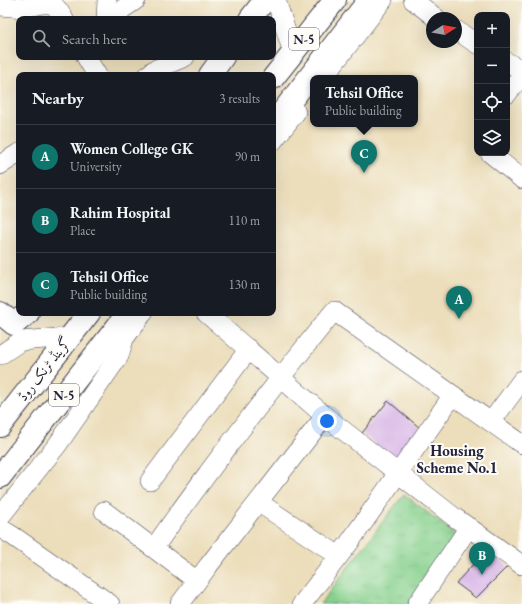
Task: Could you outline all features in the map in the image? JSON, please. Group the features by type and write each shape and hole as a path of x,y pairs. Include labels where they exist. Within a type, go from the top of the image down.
{"main road":[{"name":"N-5","path":"276,74 335,0"},
{"name":"N-5","path":"311,75 369,0"},
{"path":"212,72 221,60"},
{"name":"N-5","path":"276,120 310,76"},
{"name":"گرینڈ ٹرنک روڈ","path":"0,426 87,316"},
{"name":"N-5","path":"0,477 123,326"}],"street":[{"path":"107,16 108,0"},
{"path":"112,16 136,0"},
{"path":"324,75 383,0"},
{"path":"413,0 428,12"},
{"path":"0,6 24,8 43,4 53,4 62,16"},
{"path":"259,5 267,16"},
{"path":"276,29 293,53"},
{"path":"462,34 474,42"},
{"path":"88,60 95,72"},
{"path":"152,72 178,60"},
{"path":"510,64 522,70"},
{"path":"510,90 522,75"},
{"path":"276,138 310,94"},
{"path":"0,165 16,155"},
{"path":"494,156 522,179"},
{"path":"154,548 191,495 281,377 334,311 522,444"},
{"path":"0,517 58,444 119,356 123,326 138,316"},
{"path":"210,316 325,416 469,527 522,565"},
{"path":"0,344 14,317"},
{"path":"0,355 21,340 70,337"},
{"path":"150,481 249,349"},
{"path":"491,422 522,380"},
{"path":"302,604 349,543 453,395"},
{"path":"180,604 325,416"},
{"path":"258,502 339,556"},
{"path":"104,511 198,581"},
{"path":"417,604 469,527"},
{"path":"0,528 14,536 110,604"}],"green space":[{"path":"404,494 461,539 408,604 320,604"}],"building":[{"path":"388,401 420,428 396,462 362,433"},
{"path":"487,549 508,566 476,598 456,583"}],"place":[{"name":"Tehsil Office","path":"364,173"},
{"name":"Women College GK","path":"459,319"},
{"name":"Rahim Hospital","path":"482,575"}],"district":[{"name":"Housing Scheme No.1","path":"457,460"}]}
